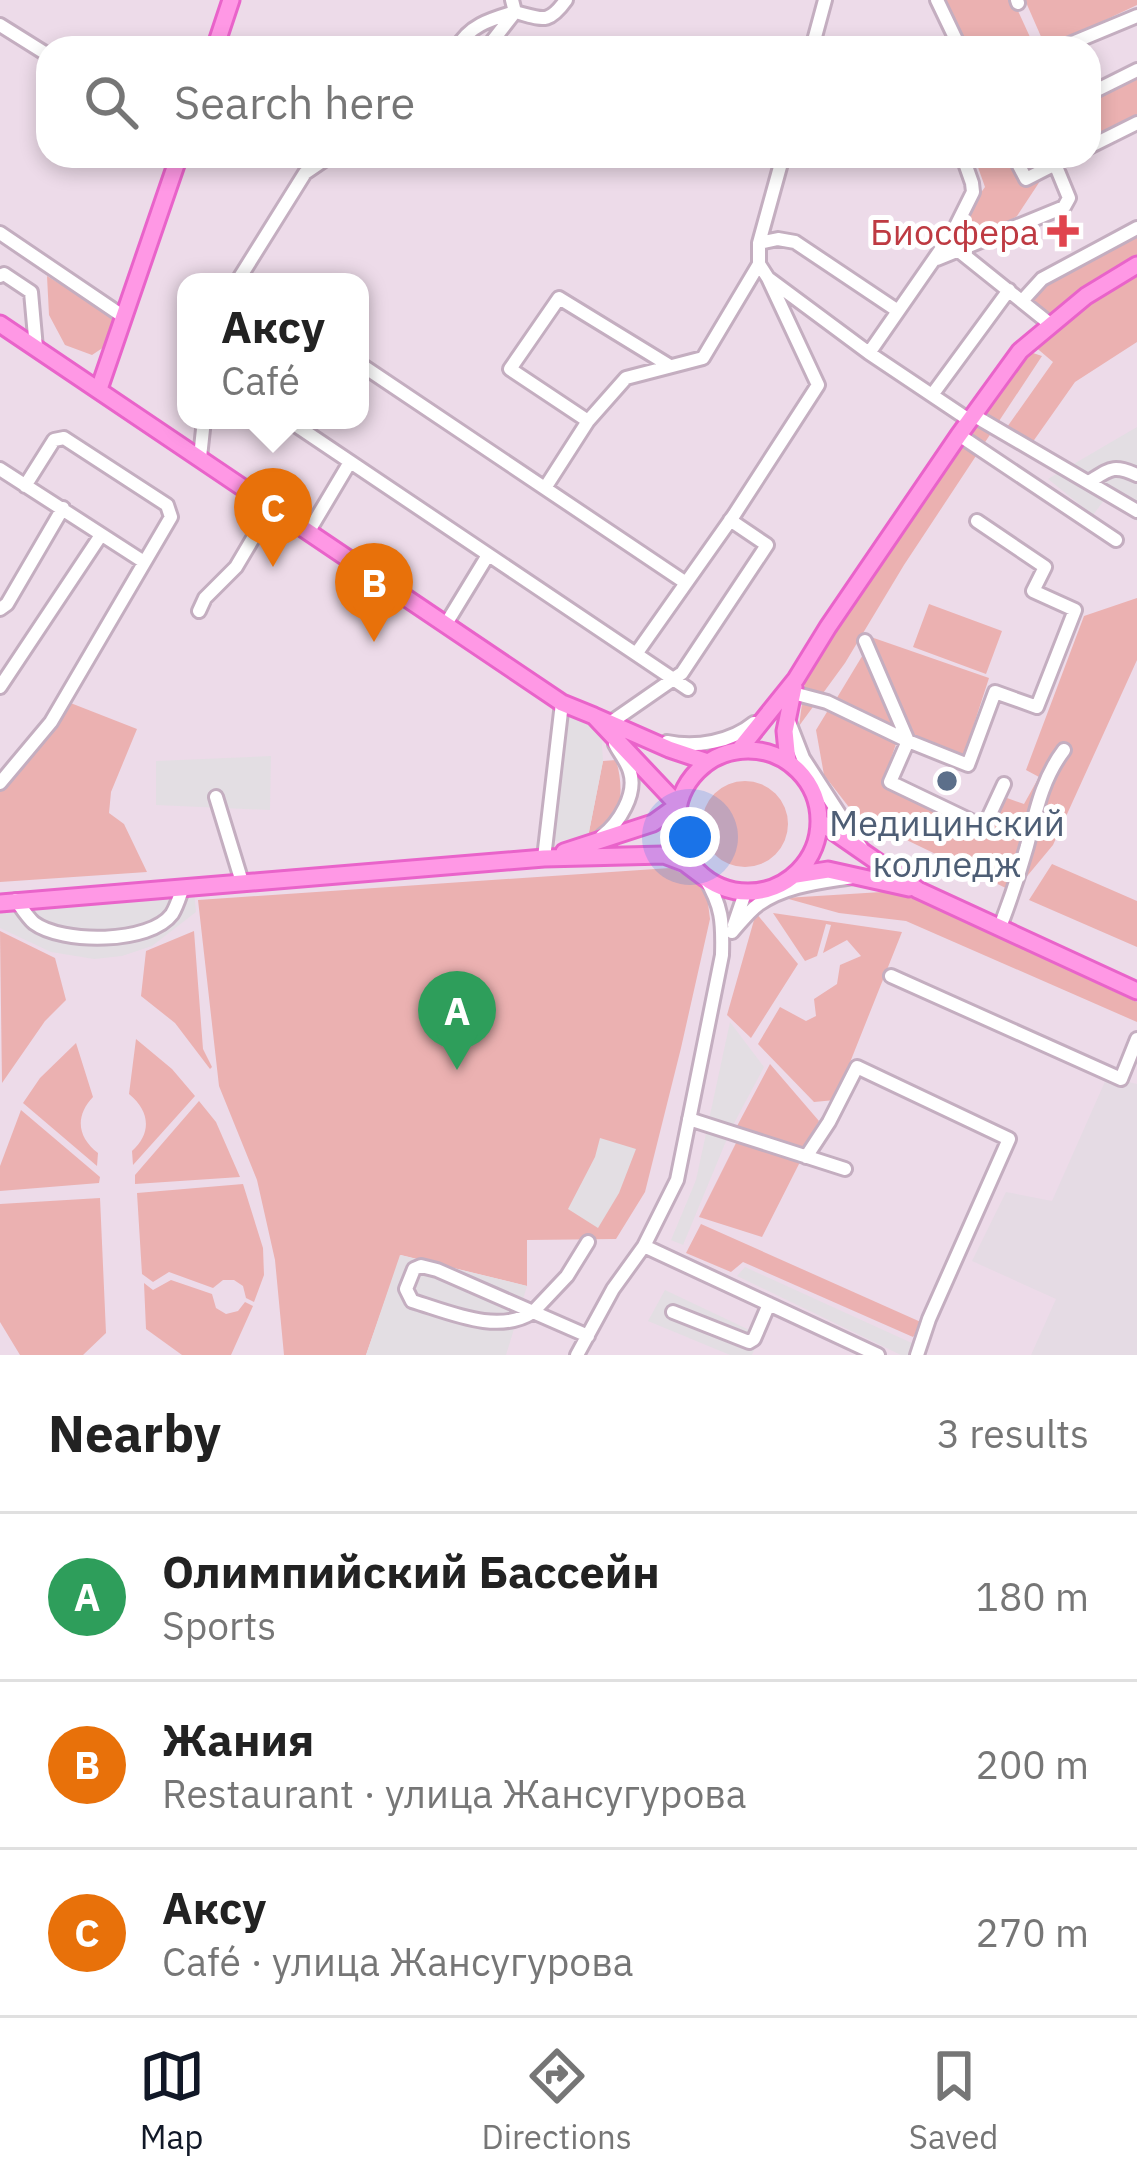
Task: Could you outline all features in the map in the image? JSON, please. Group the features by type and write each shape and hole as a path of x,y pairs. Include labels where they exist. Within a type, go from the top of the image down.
{"main road":[{"path":"219,36 231,0"},
{"path":"99,389 174,168"},
{"path":"705,878 690,863 676,825 684,788 707,762 739,750 789,697 828,627 1020,351 1086,296 1137,265"},
{"path":"0,324 562,703 707,762"},
{"path":"788,761 784,731 789,697"},
{"path":"603,722 678,805"},
{"path":"8,902 544,858 664,854 724,889 764,891 796,875 809,860 820,822 816,798 788,761 739,750"},
{"path":"544,858 653,823 678,805"},
{"path":"820,822 918,890 1137,991"},
{"path":"796,875 828,870 918,890"}],"street":[{"path":"465,36 514,6 554,17 566,0"},
{"path":"815,36 825,0"},
{"path":"937,0 954,36"},
{"path":"495,36 514,6"},
{"path":"1089,36 1137,16"},
{"path":"0,25 36,48"},
{"path":"1101,88 1137,70"},
{"path":"1101,141 1137,123"},
{"path":"243,273 312,168"},
{"path":"545,488 588,421 626,377 703,358 759,264 780,168"},
{"path":"869,353 953,232 973,192 967,168"},
{"path":"1020,168 1026,179 1047,168"},
{"path":"935,260 1064,207 1069,198 1056,168"},
{"path":"1022,301 1042,279 1137,229"},
{"path":"0,232 124,317"},
{"path":"760,243 795,242 898,311"},
{"path":"958,251 1050,324"},
{"path":"636,654 818,385 759,264"},
{"path":"0,276 4,274 31,292 36,348"},
{"path":"768,278 932,395 1137,511"},
{"path":"932,395 1009,290"},
{"path":"588,421 510,369 559,298 670,366"},
{"path":"794,335 813,311"},
{"path":"369,370 686,583"},
{"path":"200,457 203,429"},
{"path":"301,429 688,689"},
{"path":"959,435 1116,540"},
{"path":"0,783 51,722 171,517 167,506 64,438 54,440 26,486"},
{"path":"309,531 350,462"},
{"path":"1088,482 1119,467 1137,475"},
{"path":"0,469 144,562"},
{"path":"199,611 205,598 236,567 272,506"},
{"path":"0,609 63,508"},
{"path":"588,844 617,823 631,787 630,772 603,722 682,673 767,545 730,520"},
{"path":"643,737 687,746 740,735 789,697 827,702 968,765 995,692 1037,707 1075,610 1033,591 1046,567 977,521"},
{"path":"0,687 101,535"},
{"path":"446,624 488,555"},
{"path":"865,641 908,741 890,782 985,827 1004,784"},
{"path":"789,697 790,727 803,758 866,855"},
{"path":"544,858 562,703"},
{"path":"1000,927 1039,796 1064,750"},
{"path":"216,797 242,882"},
{"path":"651,855 686,868 705,885 727,929"},
{"path":"727,929 779,894 856,876"},
{"path":"705,878 727,929"},
{"path":"8,902 35,923 61,934 103,938 158,926 172,914 183,886"},
{"path":"577,1355 613,1289 644,1246 677,1180 727,929 745,893"},
{"path":"891,976 1121,1079 1137,1040"},
{"path":"806,1156 857,1067 1009,1139 917,1355"},
{"path":"689,1119 845,1169"},
{"path":"588,1242 567,1276 533,1312 511,1323 482,1321 412,1301 406,1289 414,1269 437,1270 533,1312 588,1336"},
{"path":"644,1246 878,1355"},
{"path":"673,1312 749,1342 769,1304"}],"shaded area":[{"path":"0,0 1137,0 1137,1355 0,1355"},
{"path":"943,0 1013,0 1030,36 960,36"},
{"path":"1025,0 1137,0 1137,5 1071,36 1041,36"},
{"path":"1137,73 1137,121 1101,139 1101,91"},
{"path":"978,168 1017,168 1025,183 1046,172 1017,216 949,255 970,221 965,215 985,187"},
{"path":"1137,237 1137,260 1050,319 1027,299 1044,283"},
{"path":"1137,274 1137,342 1075,382 1032,443 1005,430 1053,362 1033,345 1090,298"},
{"path":"47,276 116,318 104,347 92,355 65,345 49,315"},
{"path":"1027,351 1042,356 845,663 799,726 806,674"},
{"path":"1137,427 1137,521 1105,499 1093,515 1048,479"},
{"path":"1137,598 1137,660 1053,845 1014,892 855,815 824,775 816,730 830,707 897,741 883,782 984,835 1007,798 1024,804 1039,777 1026,770 1084,616"},
{"path":"929,604 1002,631 986,674 913,647"},
{"path":"868,636 989,678 963,758 912,742"},
{"path":"864,653 901,737 835,701"},
{"path":"68,702 137,729 111,792 109,813 124,824 147,872 0,882 0,791"},
{"path":"565,709 601,730 603,761 588,837 554,841"},
{"path":"271,756 270,810 156,805 156,761"},
{"path":"616,760 620,796 615,817 588,837 603,761"},
{"path":"745,781 776,793 788,824 776,855 745,867 714,855 702,824 714,793"},
{"path":"1052,864 1137,901 1137,947 1029,900"},
{"path":"670,868 697,880 707,895 710,919 645,1192 616,1239 527,1240 527,1286 401,1255 366,1355 284,1355 275,1260 257,1180 219,1086 198,900"},
{"path":"194,891 196,912 152,946 122,956 94,959 51,952 0,928 0,908"},
{"path":"898,891 1137,1002 1137,1022 906,921 839,913 785,898"},
{"path":"756,913 798,964 751,1038 727,1015"},
{"path":"773,913 902,932 835,1100 814,1102 758,1044 780,1007 806,1021 816,1016 814,999 837,984 840,965 861,956 847,940 823,953 831,925 826,924 817,956 805,961"},
{"path":"0,931 55,958 66,1000 45,1021 2,1083"},
{"path":"194,931 203,1049 210,1069 175,1023 141,996 146,951"},
{"path":"730,1022 764,1067 731,1129 683,1245 671,1240 696,1180"},
{"path":"136,1039 195,1096 133,1165 132,1151 143,1137 146,1122 129,1094"},
{"path":"76,1043 93,1097 81,1126 98,1153 97,1166 23,1103 40,1078"},
{"path":"770,1064 819,1121 802,1150 736,1128"},
{"path":"1107,1077 1137,1084 1137,1355 1031,1355 1056,1299 972,1261 1006,1192 1052,1201"},
{"path":"199,1101 216,1122 240,1177 135,1184 135,1175"},
{"path":"21,1110 100,1177 99,1183 0,1191 0,1166"},
{"path":"600,1138 636,1149 619,1193 598,1228 568,1209"},
{"path":"738,1139 800,1162 762,1237 699,1217"},
{"path":"243,1184 263,1248 264,1275 254,1302 234,1280 223,1280 213,1288 169,1272 153,1282 142,1274 137,1193"},
{"path":"100,1198 106,1333 83,1355 20,1355 0,1322 0,1204"},
{"path":"701,1224 923,1323 913,1337 743,1262 731,1272 686,1253"},
{"path":"400,1255 527,1286 506,1355 366,1355"},
{"path":"745,1267 914,1344 911,1355 901,1355 737,1276"},
{"path":"171,1280 212,1294 216,1308 226,1314 238,1311 245,1302 253,1306 231,1355 182,1355 146,1329 144,1283 153,1290"},
{"path":"665,1290 760,1335 752,1355 730,1355 648,1321"}],"place":[{"name":"Биосфера","path":"1063,231"},
{"name":"Аксу","path":"273,567"},
{"name":"Жания","path":"374,642"},
{"name":"Медицинский колледж","path":"947,781"},
{"name":"Олимпийский Бассейн","path":"457,1070"}]}
